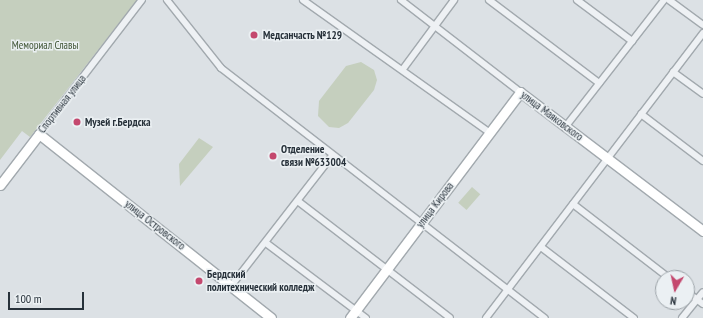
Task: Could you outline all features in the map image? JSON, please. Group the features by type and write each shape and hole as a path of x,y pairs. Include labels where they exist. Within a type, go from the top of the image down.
{"street":[{"name":"Спортивная улица","path":"0,185 142,0"},
{"path":"167,0 221,68 332,156 544,318"},
{"path":"303,0 404,70 490,133"},
{"name":"улица Маяковского","path":"401,0 703,231"},
{"path":"404,70 454,0"},
{"path":"489,0 599,83"},
{"path":"577,0 632,41"},
{"path":"566,126 664,0"},
{"path":"669,0 703,25"},
{"path":"486,318 703,33"},
{"path":"673,72 703,94"},
{"name":"улица Кирова","path":"350,318 520,92"},
{"path":"641,114 703,161"},
{"name":"улица Островского","path":"39,134 271,318"},
{"path":"231,286 299,202 332,156"},
{"path":"299,202 450,318"},
{"path":"573,204 659,270"},
{"path":"266,243 366,318"},
{"path":"541,246 634,318"},
{"path":"682,318 703,292"},
{"path":"697,299 703,304"}],"green space":[{"name":"Мемориал Славы","path":"0,0 137,0 30,137 22,131 0,160"},
{"path":"361,62 374,70 377,80 374,90 348,123 339,128 329,127 318,116 319,101 346,66"},
{"path":"199,138 213,147 180,186 179,164"},
{"path":"472,187 480,194 467,210 458,203"}],"place":[{"name":"Медсанчасть №129","path":"254,35"},
{"name":"Музей г.Бердска","path":"77,122"},
{"name":"Отделение связи №633004","path":"273,156"},
{"name":"Бердский политехнический колледж","path":"199,281"}]}
